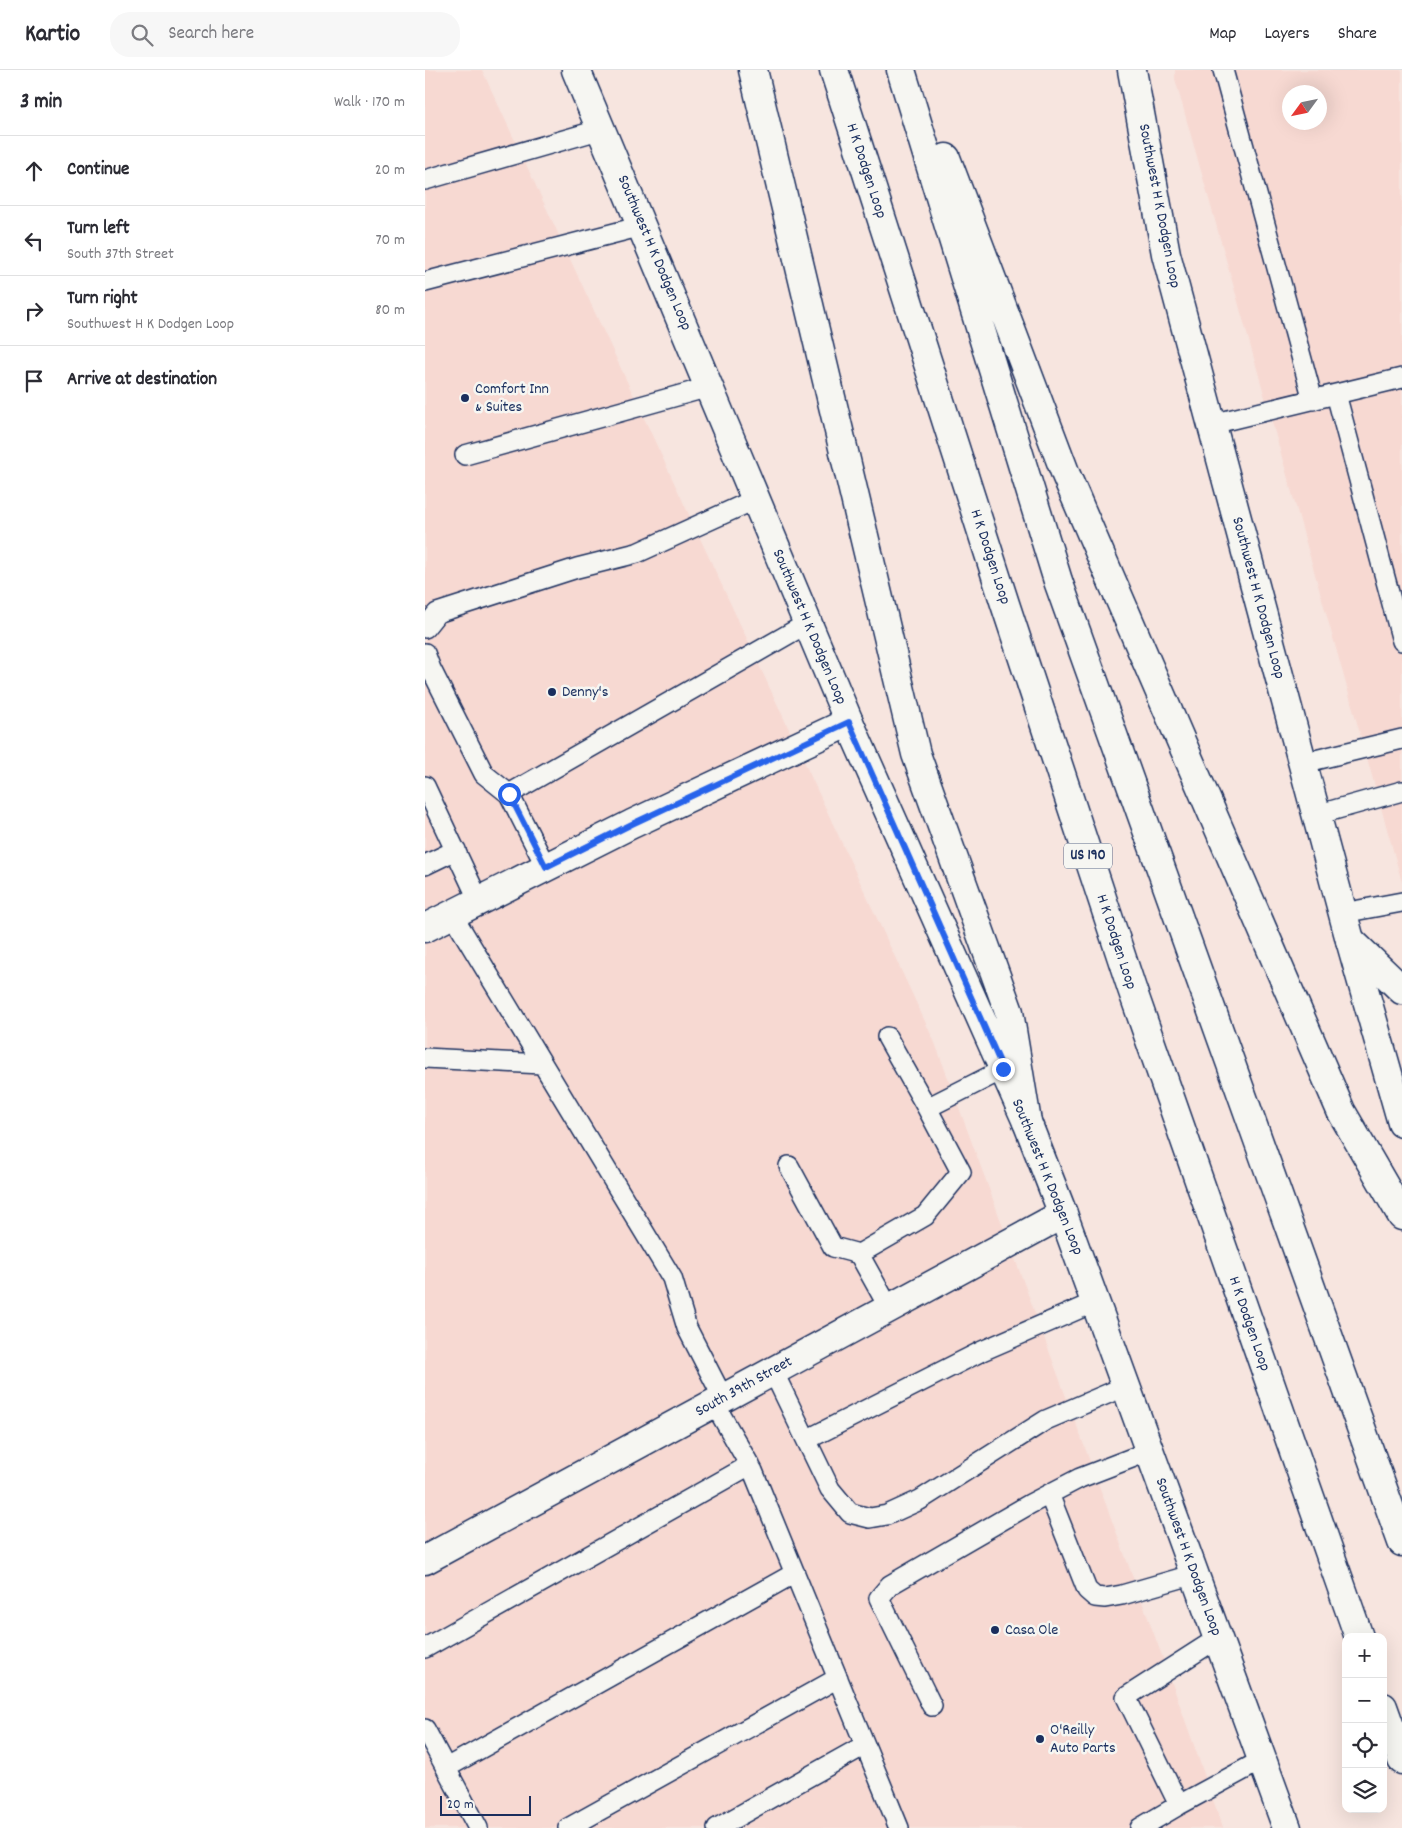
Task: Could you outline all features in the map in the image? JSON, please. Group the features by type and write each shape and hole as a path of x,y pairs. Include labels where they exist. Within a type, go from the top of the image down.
{"main road":[{"name":"Southwest H K Dodgen Loop","path":"576,70 643,226 849,722 1027,1122 1063,1214 1287,1828"},
{"path":"753,70 916,754 1009,1012 1027,1122"},
{"name":"H K Dodgen Loop","path":"834,70 1008,614 1132,989 1358,1633"},
{"path":"901,70 1058,581 1402,1542"},
{"path":"913,70 1070,484 1341,1112 1402,1216"},
{"name":"Southwest H K Dodgen Loop","path":"1132,70 1166,254 1350,940 1402,1123"},
{"path":"425,928 632,824 849,722"},
{"path":"1350,940 1402,990"},
{"name":"South 39th Street","path":"425,1560 1063,1214"},
{"path":"1387,1718 1402,1760"}],"lane":[{"path":"1138,99 1143,70"},
{"path":"1223,70 1313,400"},
{"path":"425,180 602,129"},
{"path":"425,282 643,226"},
{"path":"1211,424 1402,378"},
{"path":"465,455 709,387"},
{"path":"1336,394 1402,641"},
{"path":"425,628 437,613 577,568 637,553 756,499"},
{"path":"509,794 808,623"},
{"path":"425,653 484,774 509,794 546,867"},
{"path":"1303,763 1402,739"},
{"path":"425,786 479,901"},
{"path":"1316,814 1402,791"},
{"path":"425,865 456,850"},
{"path":"1343,913 1402,902"},
{"path":"452,914 673,1278 687,1328 795,1573 899,1828"},
{"path":"789,1166 833,1247 859,1254 925,1216 961,1172 887,1037"},
{"path":"425,1058 543,1064"},
{"path":"927,1108 1003,1069"},
{"path":"859,1254 889,1308"},
{"path":"807,1439 982,1351 1095,1302"},
{"path":"773,1371 830,1489 850,1513 870,1518 887,1515 920,1500 1046,1420 1126,1386"},
{"path":"932,1706 879,1598 889,1585 1080,1478 1150,1451"},
{"path":"425,1648 749,1465"},
{"path":"1049,1494 1087,1590 1095,1597 1105,1598 1122,1595 1195,1574"},
{"path":"446,1768 795,1573"},
{"path":"1179,1805 1126,1697 1218,1638"},
{"path":"569,1828 837,1678"},
{"path":"425,1729 477,1828"},
{"path":"717,1828 865,1745"},
{"path":"1140,1828 1262,1760"}],"shaded area":[{"path":"425,70 482,70 935,1043 1171,1680 1223,1828 425,1828"},
{"path":"1175,70 1402,70 1402,882 1175,79"}],"place":[{"name":"Comfort Inn & Suites","path":"465,398"},
{"name":"Denny's","path":"552,692"},
{"name":"Casa Ole","path":"995,1630"},
{"name":"O'Reilly Auto Parts","path":"1040,1739"}],"route":[{"path":"509,794 546,867 632,824 849,722 1003,1069"}]}
